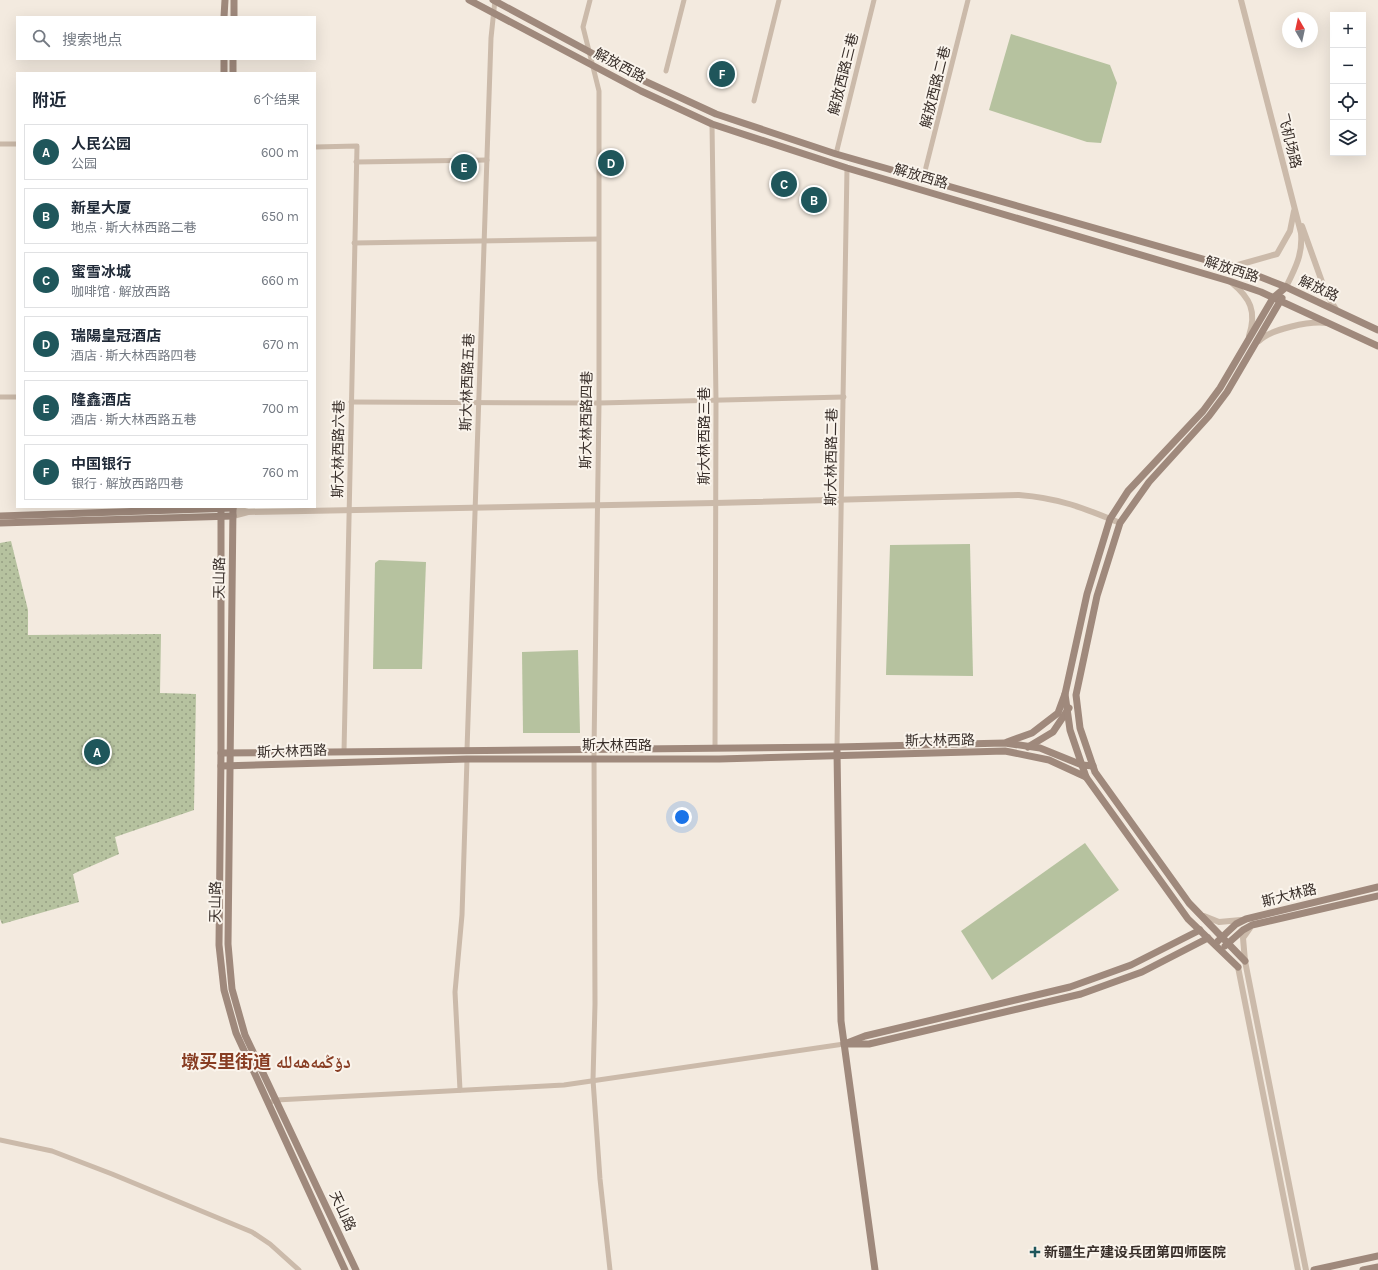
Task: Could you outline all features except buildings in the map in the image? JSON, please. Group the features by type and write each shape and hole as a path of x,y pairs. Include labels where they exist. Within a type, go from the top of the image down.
{"main road":[{"path":"224,16 225,0"},
{"path":"234,0 234,16"},
{"name":"解放西路","path":"469,0 592,66 712,124 847,168 1229,281 1273,298 1378,346"},
{"name":"解放西路","path":"494,0 638,78 716,114 836,154 1222,266 1248,272"},
{"path":"224,60 224,72"},
{"path":"233,60 233,72"},
{"name":"解放路","path":"1248,272 1286,287 1378,330"},
{"path":"1005,743 1032,733 1058,713 1065,694 1087,594 1110,519 1128,491 1203,410 1220,388 1273,298 1286,287"},
{"path":"1012,752 1029,746 1053,732 1068,710 1076,695 1097,596 1120,523 1149,482 1209,416 1227,392 1281,302 1286,287"},
{"path":"0,523 221,510 233,508"},
{"name":"天山路","path":"233,508 228,944 232,989 245,1034 356,1270"},
{"path":"0,516 221,510 233,516"},
{"name":"天山路","path":"221,510 219,945 224,990 236,1033 346,1270"},
{"path":"1065,694 1070,730 1086,777 1180,908 1238,967"},
{"path":"1076,695 1080,728 1095,772 1197,912 1245,961"},
{"path":"1005,743 1040,748 1082,765 1093,766"},
{"name":"斯大林西路","path":"221,766 467,759 719,759 837,751 1005,743"},
{"name":"斯大林西路","path":"221,753 715,748 837,751 1012,752"},
{"path":"837,751 841,1021 875,1270"},
{"path":"1012,752 1049,760 1086,777"},
{"name":"斯大林路","path":"1215,945 1221,937 1236,924 1246,919 1378,887"},
{"name":"斯大林路","path":"1221,951 1242,930 1252,925 1378,896"},
{"path":"844,1044 865,1036 1070,986 1131,965 1200,930"},
{"path":"844,1044 869,1044 1081,994 1142,972 1208,938"},
{"path":"1314,1270 1378,1256"},
{"path":"1363,1270 1378,1267"}],"street":[{"name":"斯大林西路五巷","path":"467,750 484,241 494,0"},
{"name":"斯大林西路四巷","path":"590,0 583,27 599,91 599,403 594,749 595,1004 593,1080 600,1179 610,1270"},
{"path":"666,71 684,0"},
{"path":"754,101 778,0"},
{"name":"解放西路三巷","path":"836,154 874,0"},
{"name":"解放西路二巷","path":"923,179 968,0"},
{"name":"飞机场路","path":"1241,0 1301,233 1301,253 1286,287"},
{"name":"斯大林西路三巷","path":"712,124 716,400 715,748"},
{"path":"0,144 16,144"},
{"name":"斯大林西路六巷","path":"316,147 357,146 344,752"},
{"path":"356,162 487,160"},
{"name":"斯大林西路二巷","path":"837,751 847,168"},
{"path":"1222,266 1238,265 1277,254 1290,231 1294,208"},
{"path":"1294,208 1310,244 1326,293 1337,311"},
{"path":"354,243 598,238"},
{"path":"1229,281 1246,294 1250,304 1252,322 1248,342"},
{"path":"1254,346 1264,336 1272,332 1314,323 1330,324"},
{"path":"0,397 16,397"},
{"path":"351,402 479,401 599,403 844,397"},
{"path":"233,516 248,512 597,504 715,503 1019,495 1040,496 1081,507 1120,523"},
{"path":"233,508 248,512"},
{"path":"460,1090 455,992 462,915 467,759"},
{"path":"1197,912 1219,922 1246,919"},
{"path":"1252,925 1243,938 1245,961 1306,1270"},
{"path":"1238,967 1298,1270"},
{"path":"268,1103 276,1100 564,1085 844,1044"},
{"path":"0,1140 52,1151 112,1174 252,1232 270,1244 299,1270"}],"green space":[{"path":"1011,34 1110,65 1117,83 1101,143 1087,142 989,110"},
{"path":"11,541 28,610 28,635 161,634 160,693 196,694 194,810 115,837 119,854 73,874 79,902 2,924 0,919 0,543"},
{"path":"970,544 973,676 886,675 890,545"},
{"path":"379,560 426,562 422,669 373,669 375,563"},
{"path":"578,650 580,733 523,733 522,652"},
{"path":"1085,843 1119,890 992,980 961,931"}],"place":[{"name":"中国银行","path":"722,74"},
{"name":"瑞陽皇冠酒店","path":"611,163"},
{"name":"隆鑫酒店","path":"464,167"},
{"name":"蜜雪冰城","path":"784,184"},
{"name":"新星大厦","path":"814,200"},
{"name":"人民公园","path":"97,752"},
{"name":"新疆生产建设兵团第四师医院","path":"1035,1252"}],"district":[{"name":"墩买里街道 دۆڭمەھەللە","path":"266,1062"}]}
